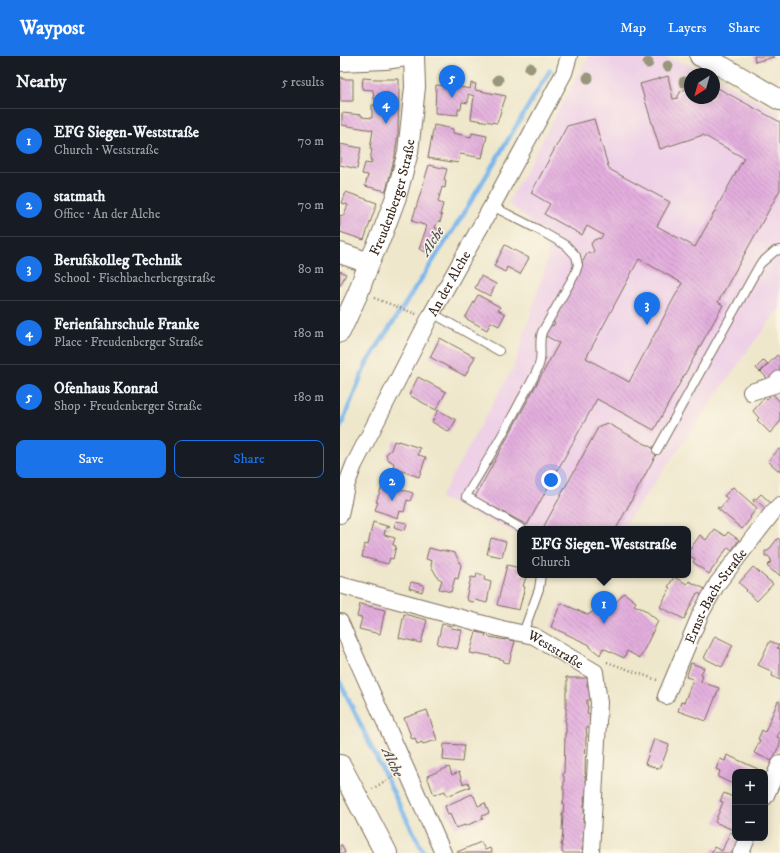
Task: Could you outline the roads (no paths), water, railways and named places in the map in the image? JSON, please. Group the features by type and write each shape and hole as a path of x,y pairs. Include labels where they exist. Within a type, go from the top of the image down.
{"main road":[{"path":"342,773 386,853"}],"street":[{"path":"340,61 385,59 406,56"},
{"name":"Freudenberger Straße","path":"340,332 358,293 396,197 408,152 415,87 414,56"},
{"name":"An der Alche","path":"340,515 346,486 354,465 425,314 492,206 564,73 569,56"},
{"path":"700,56 723,67 780,100"},
{"path":"340,253 353,256 369,263"},
{"path":"750,392 774,385 780,379"},
{"name":"Ernst-Bach-Straße","path":"668,690 701,613 717,584 780,505"},
{"name":"Weststraße","path":"340,585 534,636 595,672 599,703 591,853"},
{"path":"340,622 443,853"},
{"path":"768,790 780,764"},
{"path":"741,853 746,841"}],"lane":[{"path":"492,206 567,246 576,256 578,265 575,274 540,337 541,356 539,366 511,420 466,496 517,526"},
{"path":"657,450 760,264 774,251 780,250"},
{"path":"425,314 499,351"},
{"path":"523,633 539,588 541,578"}],"waterway":[{"name":"Alche","path":"340,428 366,364 459,221 550,70"},
{"name":"Alche","path":"340,682 424,853"}],"place":[{"name":"Ofenhaus Konrad","path":"452,98"},
{"name":"Ferienfahrschule Franke","path":"386,124"},
{"name":"Berufskolleg Technik","path":"647,325"},
{"name":"statmath","path":"392,501"},
{"name":"EFG Siegen-Weststraße","path":"604,624"}]}
